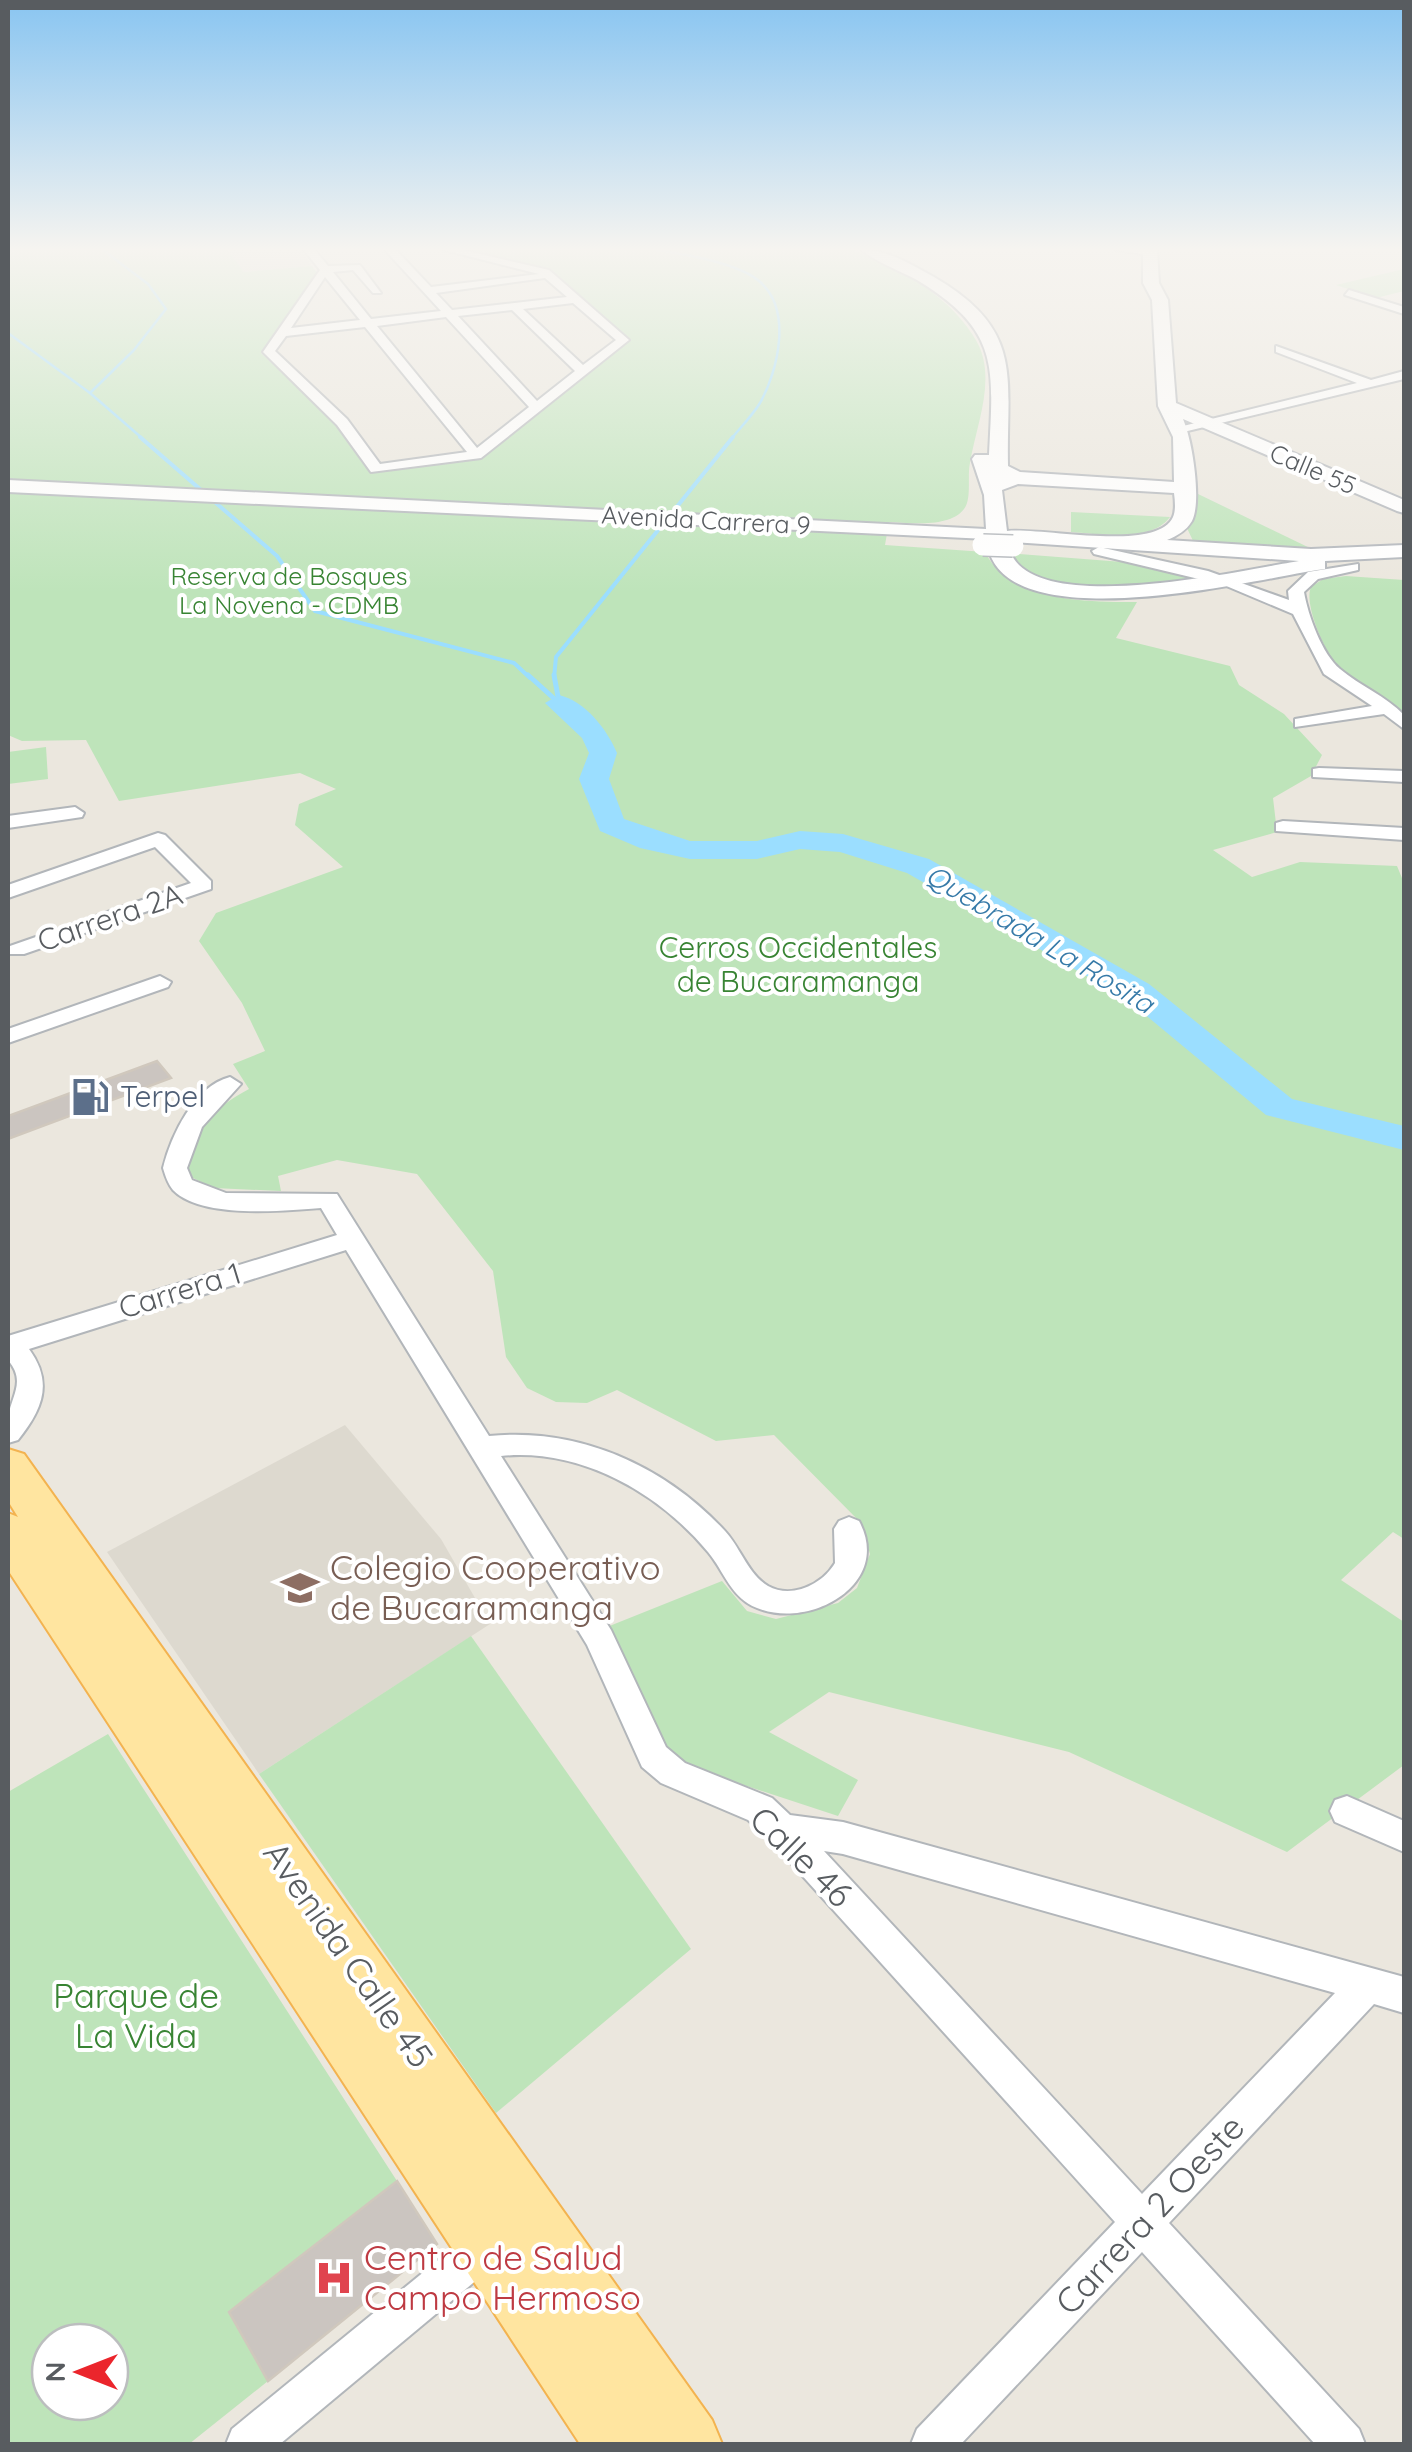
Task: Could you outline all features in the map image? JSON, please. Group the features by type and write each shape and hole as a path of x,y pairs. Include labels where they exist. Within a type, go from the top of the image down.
{"main road":[{"path":"999,364 998,469 1016,478"},
{"path":"1106,546 1152,537 1178,526 1185,516 1180,431 1167,406 1164,364"},
{"name":"Calle 55","path":"1167,406 1404,508"},
{"path":"895,533 957,521 974,512 982,460 998,429"},
{"path":"982,460 994,495 998,554 1008,567 1037,584 1110,596 1316,564"},
{"path":"994,495 998,484 1016,478 1184,488"},
{"name":"Avenida Carrera 9","path":"8,486 1106,546 1323,555 1404,551"},
{"name":"Avenida Carrera 9","path":"8,497 895,533"},
{"name":"Avenida Carrera 9","path":"1106,546 1404,570"},
{"name":"Avenida Calle 45","path":"8,1466 507,2229 620,2444"},
{"name":"Avenida Calle 45","path":"8,1532 507,2229 688,2444"}],"street":[{"path":"282,364 342,422 376,469 476,455 591,364"},
{"path":"402,364 476,455"},
{"path":"496,364 536,408"},
{"path":"575,364 582,371"},
{"path":"1320,364 1371,384"},
{"path":"1180,431 1404,375"},
{"path":"1106,546 1271,596 1299,611"},
{"path":"1353,566 1304,580 1296,590 1299,611 1330,670 1388,708 1404,724"},
{"path":"1301,724 1388,708"},
{"path":"1319,773 1404,777"},
{"path":"8,822 75,813"},
{"path":"1284,828 1404,834"},
{"name":"Carrera 2A","path":"8,892 158,839 204,885 17,950"},
{"path":"8,1036 160,982"},
{"name":"Calle 46","path":"230,1084 200,1112 179,1148 174,1170 180,1183 199,1195 232,1202 328,1200 600,1639 654,1757 674,1774 760,1809 782,1829 1344,2444"},
{"name":"Carrera 1","path":"8,1346 352,1238"},
{"path":"8,1346 31,1368 34,1384 22,1417 8,1434"},
{"path":"481,1446 534,1442 562,1448 655,1487 693,1514 723,1548 746,1585 768,1600 794,1602 834,1586 853,1562 855,1548 849,1529"},
{"path":"1347,1810 1404,1837"},
{"path":"782,1829 843,1838 1386,1990"},
{"name":"Carrera 2 Oeste","path":"932,2444 1142,2223 1386,1990"},
{"path":"247,2444 507,2229"}],"shaded area":[{"name":"Colegio Cooperativo de Bucaramanga","path":"345,1425 441,1539 490,1624 259,1774 107,1552"}],"green space":[{"name":"Cerros Occidentales de Bucaramanga","path":"8,364 273,364 336,424 371,473 483,457 599,364 984,364 983,402 964,509 939,522 889,522 885,545 985,552 997,569 1031,590 1074,599 1137,602 1116,638 1230,666 1239,685 1284,714 1322,755 1311,776 1273,798 1277,832 1213,850 1252,877 1300,862 1397,866 1404,883 1404,1539 1393,1532 1341,1580 1404,1622 1404,1765 1287,1852 1069,1752 829,1692 769,1732 858,1780 838,1816 686,1766 671,1753 648,1721 607,1627 722,1581 747,1611 776,1619 838,1603 857,1588 870,1554 860,1522 774,1435 716,1441 617,1390 587,1403 556,1402 527,1388 506,1357 493,1271 417,1174 337,1160 278,1176 281,1191 214,1188 193,1178 186,1164 203,1128 225,1104 249,1089 233,1064 265,1051 242,1003 199,941 216,913 343,867 295,825 299,804 336,789 300,773 119,801 86,740 22,741 8,735"},
{"path":"1196,493 1314,550 1194,543 1187,528 1195,513"},
{"path":"1071,512 1170,517 1150,531 1110,535 1071,532"},
{"path":"1008,553 1123,562 1190,578 1119,588 1065,586 1021,569"},
{"path":"1346,576 1404,580 1404,714 1344,673 1318,632 1309,595 1311,587 1323,579"},
{"path":"46,747 48,779 8,784 8,752"},
{"path":"471,1636 691,1949 496,2113 259,1774"},
{"name":"Parque de La Vida","path":"108,1734 397,2181 230,2311 268,2381 189,2444 8,2444 8,1792"}],"building":[{"name":"Terpel","path":"157,1061 171,1078 8,1139 8,1116"},
{"name":"Centro de Salud Campo Hermoso","path":"397,2181 437,2244 268,2381 229,2312"}],"waterway":[{"path":"51,364 90,393"},
{"name":"Quebrada La Rosita","path":"90,393 119,364"},
{"path":"731,439 760,403 775,364"},
{"name":"Quebrada La Rosita","path":"90,393 143,439"},
{"name":"Quebrada La Rosita","path":"140,437 277,556 315,611 514,663 530,678"},
{"path":"554,676 556,657 733,437"},
{"name":"Quebrada La Rosita","path":"528,675 559,703"},
{"path":"554,676 559,702"},
{"name":"Quebrada La Rosita","path":"559,703 595,734 603,753 594,779 611,825 651,841 690,850 757,850 800,840 843,843 918,866 1137,991 1279,1107 1404,1138"}],"place":[{"name":"Terpel","path":"90,1097"},
{"name":"Colegio Cooperativo de Bucaramanga","path":"300,1588"},
{"name":"Centro de Salud Campo Hermoso","path":"334,2278"}],"park label":[{"name":"Reserva de Bosques La Novena - CDMB","path":"289,590"}]}
